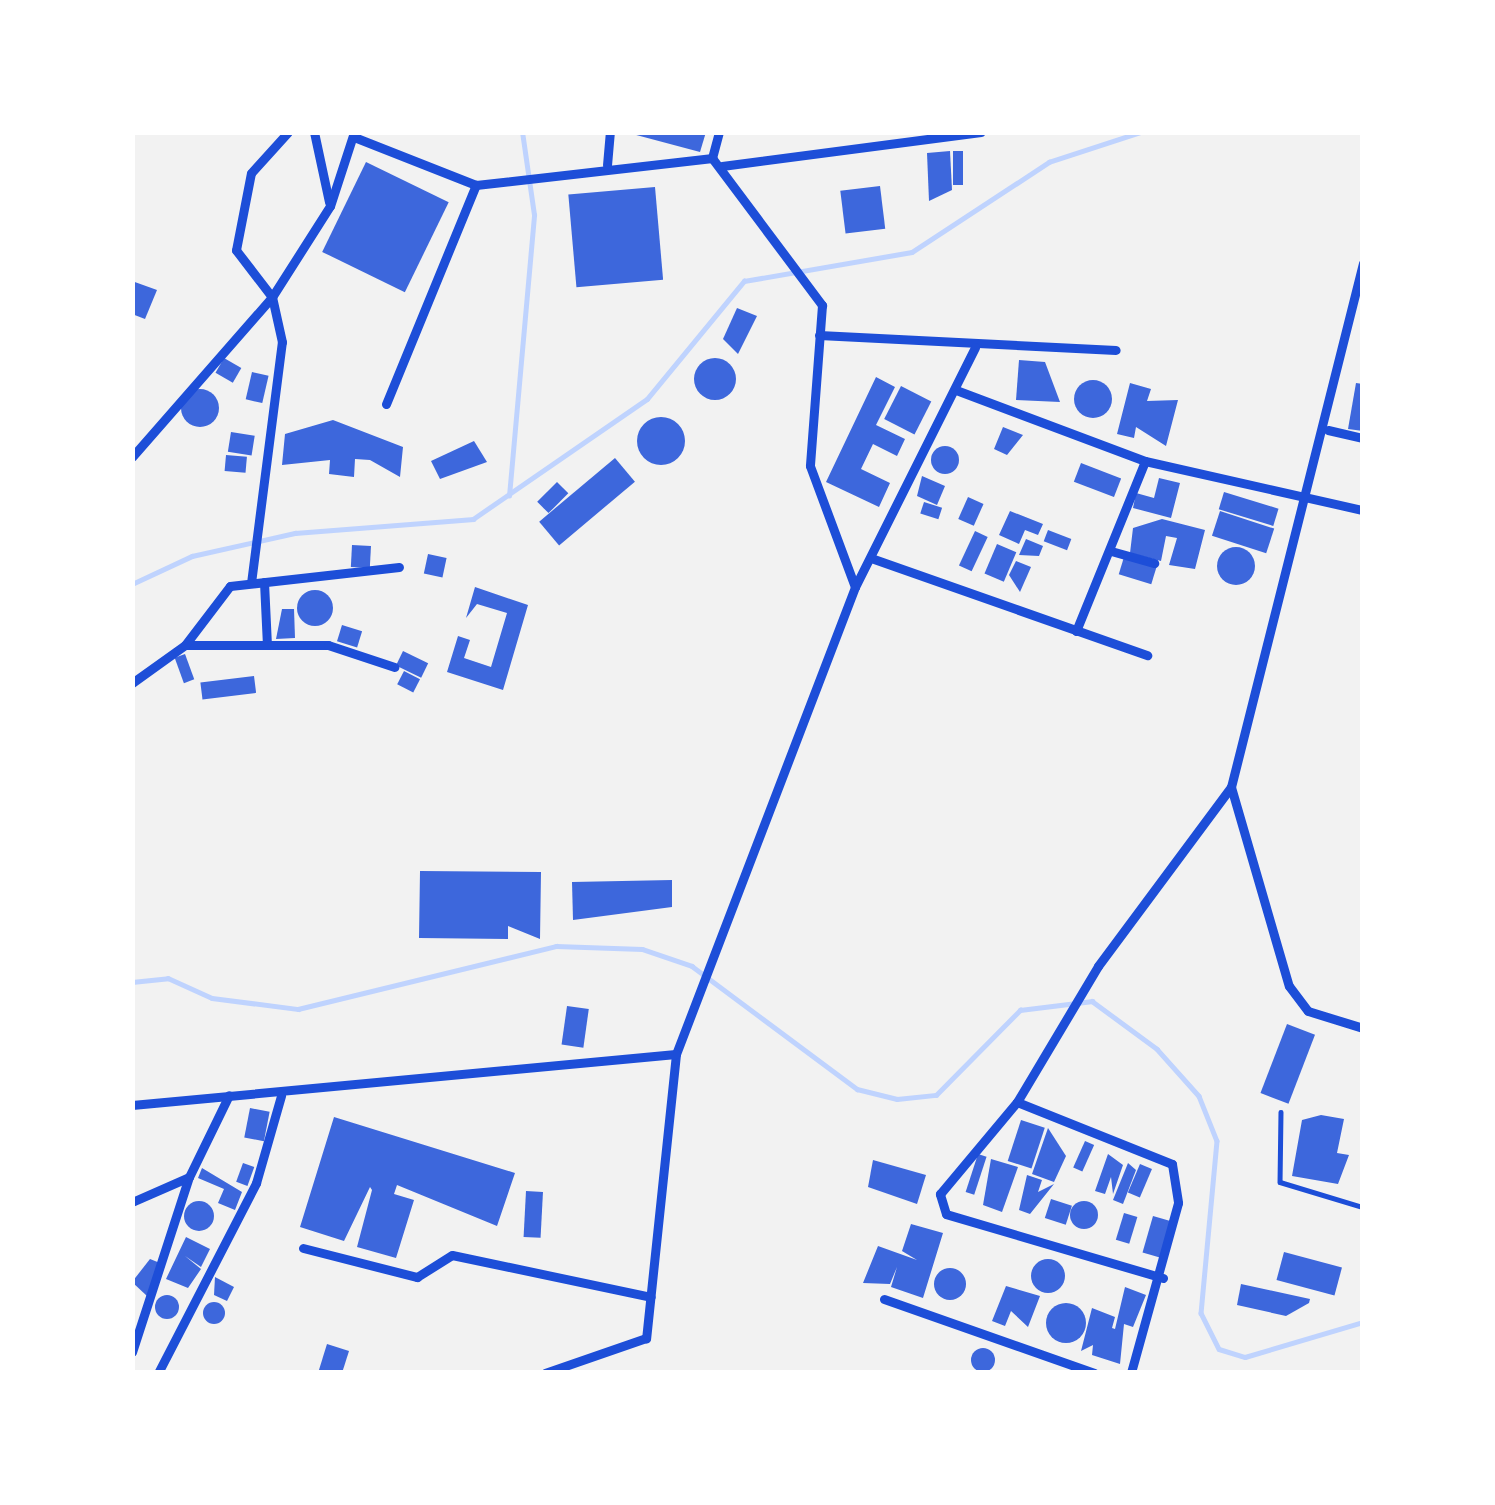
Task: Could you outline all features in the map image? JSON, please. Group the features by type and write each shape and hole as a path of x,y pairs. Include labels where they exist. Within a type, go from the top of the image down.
{"street":[{"path":"251,583 282,342 272,296 236,250 251,173 288,132"},
{"path":"314,132 330,206"},
{"path":"607,165 610,132"},
{"path":"718,132 717,162 822,305 810,466 855,587"},
{"path":"132,457 272,296 330,206 354,134 476,185 607,165 717,162 981,132"},
{"path":"386,404 476,185"},
{"path":"1163,1278 946,1214 944,1180 1018,1102 1065,1031 1098,966 1231,787 1359,310 1363,263"},
{"path":"819,335 975,347 1116,350"},
{"path":"545,1373 646,1338 676,1054 855,587 975,347"},
{"path":"956,390 1144,460 1312,494 1363,510"},
{"path":"1328,430 1363,438"},
{"path":"1076,631 1144,460"},
{"path":"1111,551 1154,562"},
{"path":"871,558 1147,656"},
{"path":"132,683 185,645 218,591 399,567"},
{"path":"264,582 267,645"},
{"path":"185,645 328,645 394,667"},
{"path":"1231,787 1289,986 1308,1011 1363,1028"},
{"path":"132,1105 229,1095 281,1096 676,1054"},
{"path":"132,1352 189,1177 229,1095"},
{"path":"158,1373 256,1183 281,1096"},
{"path":"1018,1102 1172,1163 1180,1184 1163,1278 1131,1373"},
{"path":"132,1202 189,1177"},
{"path":"303,1248 417,1277 452,1255 651,1297"},
{"path":"884,1299 1094,1373"}],"lane":[{"path":"1281,1112 1280,1182 1363,1207"}],"building":[{"path":"625,132 706,132 700,152"},
{"path":"950,151 952,190 929,201 927,153"},
{"path":"953,151 963,151 963,185 953,185"},
{"path":"366,162 449,202 405,292 322,252"},
{"path":"880,186 885,229 846,234 840,191"},
{"path":"655,187 663,280 576,287 568,195"},
{"path":"132,281 157,290 145,319 132,314"},
{"path":"737,308 757,316 738,354 723,339"},
{"path":"224,358 241,368 233,383 216,373"},
{"path":"715,358 730,364 736,379 730,394 715,400 700,394 694,379 700,364"},
{"path":"1019,360 1045,362 1060,402 1016,400"},
{"path":"252,372 269,376 262,403 246,399"},
{"path":"876,377 895,387 876,425 905,439 897,456 873,444 861,469 890,483 879,507 826,482"},
{"path":"1093,380 1106,386 1112,399 1106,412 1093,418 1080,412 1074,399 1080,386"},
{"path":"1130,383 1151,389 1147,401 1178,400 1166,446 1136,427 1134,438 1117,434"},
{"path":"1356,383 1363,384 1363,431 1348,429"},
{"path":"901,386 931,401 914,434 884,419"},
{"path":"200,389 213,395 219,408 213,421 200,427 187,421 181,408 187,395"},
{"path":"661,417 678,424 685,441 678,458 661,465 644,458 637,441 644,424"},
{"path":"333,420 403,447 400,477 370,460 355,459 354,477 329,474 330,460 282,465 285,434"},
{"path":"1003,427 1023,435 1007,455 994,449"},
{"path":"231,432 255,436 252,456 228,452"},
{"path":"474,441 487,462 440,479 431,461"},
{"path":"945,446 955,450 959,460 955,470 945,474 935,470 931,460 935,450"},
{"path":"226,455 247,457 246,473 225,471"},
{"path":"615,458 635,482 559,545 539,522"},
{"path":"1081,463 1121,478 1114,497 1074,482"},
{"path":"922,476 945,486 937,505 917,496"},
{"path":"1159,478 1180,483 1171,518 1133,508 1136,493 1154,498"},
{"path":"557,482 568,493 549,513 537,502"},
{"path":"1224,492 1279,509 1273,526 1219,509"},
{"path":"968,497 984,504 974,526 958,519"},
{"path":"924,502 942,508 938,519 920,513"},
{"path":"1010,511 1043,524 1038,535 1025,530 1019,544 999,535"},
{"path":"1220,511 1274,529 1266,553 1212,536"},
{"path":"1162,519 1205,530 1195,569 1169,565 1177,538 1166,536 1161,561 1130,553 1133,528"},
{"path":"1048,530 1071,539 1067,550 1044,541"},
{"path":"975,531 988,537 972,571 959,565"},
{"path":"1026,539 1043,546 1039,556 1019,555"},
{"path":"997,544 1016,552 1004,582 984,573"},
{"path":"352,545 371,546 370,568 351,567"},
{"path":"1236,547 1249,553 1255,566 1249,579 1236,585 1223,579 1217,566 1223,553"},
{"path":"428,554 447,558 442,578 424,574"},
{"path":"1124,557 1157,567 1151,584 1119,574"},
{"path":"1016,561 1031,567 1020,592 1009,575"},
{"path":"475,587 528,605 503,690 447,672 458,636 470,640 464,658 491,667 507,613 477,604 466,618"},
{"path":"315,590 328,595 333,608 328,621 315,626 302,621 297,608 302,595"},
{"path":"282,609 294,609 295,638 276,639"},
{"path":"342,625 362,631 357,647 337,641"},
{"path":"403,651 428,663 421,678 396,665"},
{"path":"185,654 194,679 184,683 175,658"},
{"path":"404,671 420,679 413,693 397,684"},
{"path":"254,676 256,693 202,699 200,683"},
{"path":"420,871 541,872 540,939 508,926 508,939 419,938"},
{"path":"672,880 672,907 573,920 572,882"},
{"path":"567,1006 589,1009 583,1048 562,1045"},
{"path":"1287,1024 1315,1035 1288,1104 1260,1093"},
{"path":"250,1108 270,1112 264,1141 244,1137"},
{"path":"1321,1115 1344,1119 1337,1153 1349,1155 1338,1184 1292,1176 1302,1120"},
{"path":"334,1117 515,1173 497,1226 397,1185 394,1194 414,1200 396,1258 357,1247 370,1187 344,1241 300,1227"},
{"path":"1021,1120 1045,1128 1031,1169 1008,1161"},
{"path":"1048,1128 1066,1156 1054,1182 1032,1174"},
{"path":"1085,1141 1094,1145 1082,1172 1073,1167"},
{"path":"978,1154 987,1157 974,1195 966,1192"},
{"path":"1108,1154 1123,1165 1113,1194 1111,1177 1105,1194 1095,1191"},
{"path":"991,1159 1018,1167 1002,1212 983,1205"},
{"path":"873,1160 926,1175 917,1204 868,1187"},
{"path":"243,1163 254,1167 247,1186 236,1182"},
{"path":"1128,1163 1136,1170 1123,1204 1113,1200"},
{"path":"1140,1164 1152,1169 1140,1198 1128,1193"},
{"path":"202,1168 242,1192 235,1210 218,1203 224,1189 198,1178"},
{"path":"1027,1175 1042,1180 1038,1192 1054,1184 1030,1214 1019,1210"},
{"path":"526,1191 543,1192 541,1238 524,1237"},
{"path":"1051,1199 1072,1206 1066,1225 1045,1218"},
{"path":"199,1201 214,1216 199,1231 184,1216"},
{"path":"1084,1201 1094,1205 1098,1215 1094,1225 1084,1229 1074,1225 1070,1215 1074,1205"},
{"path":"1124,1213 1137,1217 1129,1244 1116,1240"},
{"path":"1153,1216 1170,1221 1160,1257 1143,1253"},
{"path":"911,1224 943,1233 923,1298 891,1287 897,1267 890,1284 863,1283 878,1246 917,1260 902,1251"},
{"path":"186,1237 210,1249 201,1267 185,1256 201,1269 188,1288 166,1279"},
{"path":"1284,1252 1342,1268 1334,1296 1276,1280"},
{"path":"150,1259 160,1263 147,1296 132,1282"},
{"path":"1048,1259 1060,1264 1065,1276 1060,1288 1048,1293 1036,1288 1031,1276 1036,1264"},
{"path":"950,1268 961,1273 966,1284 961,1295 950,1300 939,1295 934,1284 939,1273"},
{"path":"215,1277 234,1287 227,1301 214,1295"},
{"path":"1241,1284 1310,1299 1286,1316 1237,1305"},
{"path":"1006,1286 1040,1296 1028,1327 1011,1311 1005,1326 992,1321"},
{"path":"1125,1287 1146,1295 1133,1327 1124,1324 1120,1364 1092,1355 1093,1345 1081,1351 1092,1308 1115,1317 1115,1329"},
{"path":"167,1295 179,1307 167,1319 155,1307"},
{"path":"214,1302 225,1313 214,1324 203,1313"},
{"path":"1066,1303 1080,1309 1086,1323 1080,1337 1066,1343 1052,1337 1046,1323 1052,1309"},
{"path":"327,1344 349,1351 342,1373 318,1373"},
{"path":"983,1348 992,1351 992,1369 983,1372 974,1369 971,1360 974,1351"}],"waterway":[{"path":"509,496 534,215 522,132"},
{"path":"132,584 192,556 295,533 473,519 647,399 744,281 912,252 1049,162 1141,132"},
{"path":"132,982 168,978 212,998 298,1009 556,946 642,949 692,966 857,1089 897,1099 936,1095 1020,1010 1092,1001 1157,1049 1199,1096 1217,1141 1201,1313 1219,1349 1245,1357 1363,1322"}]}
